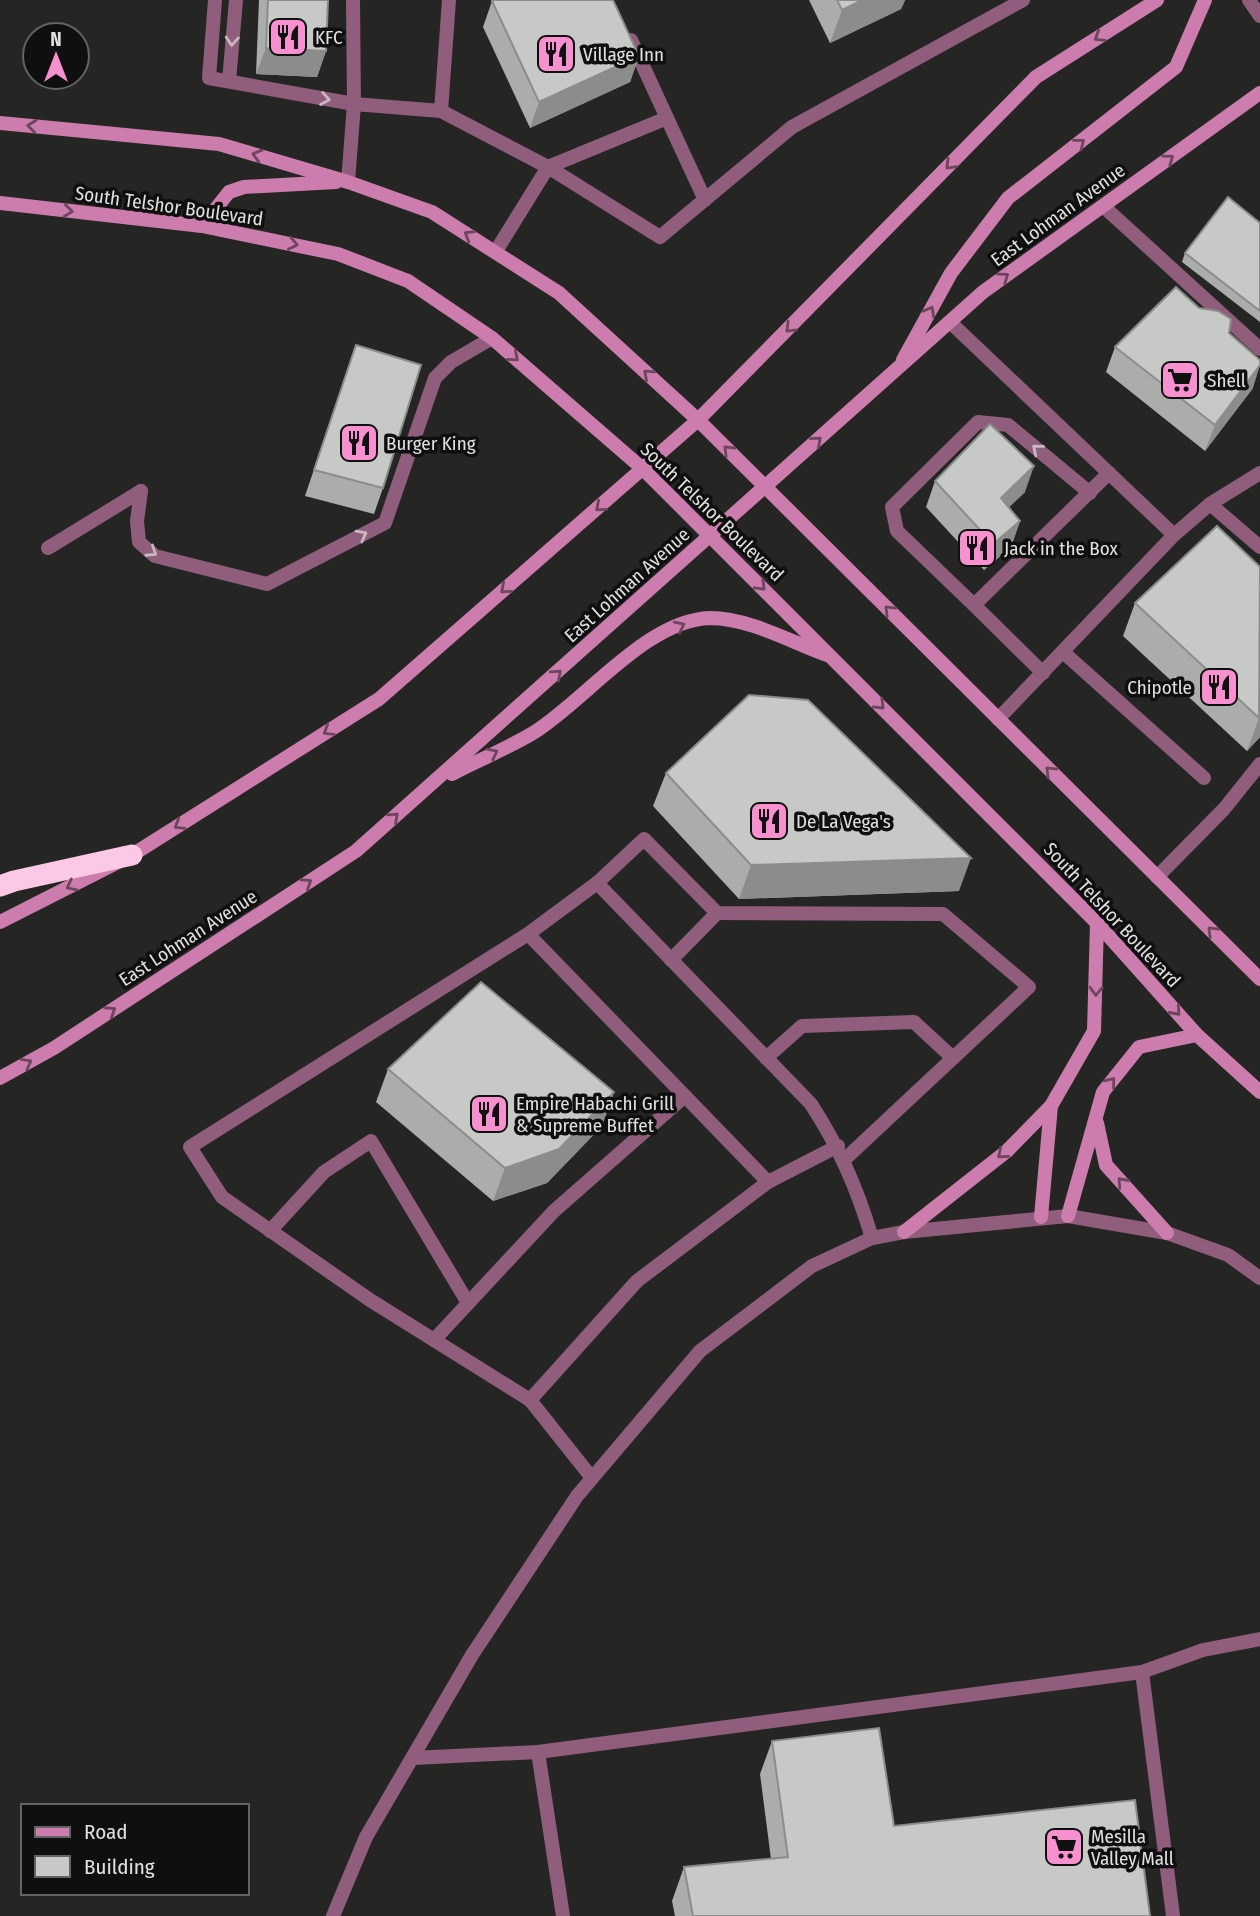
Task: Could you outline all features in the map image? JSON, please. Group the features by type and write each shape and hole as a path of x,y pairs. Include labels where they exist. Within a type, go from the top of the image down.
{"highway":[{"path":"0,886 132,855"}],"main road":[{"path":"0,922 132,855 379,699 698,420 1036,77 1157,0"},
{"path":"897,370 951,273 1008,198 1176,67 1205,0"},
{"name":"East Lohman Avenue","path":"0,1078 54,1048 356,851 983,292 1260,93"},
{"path":"0,123 219,144 348,182 432,212 559,293 698,420 1260,979"},
{"path":"202,226 229,192 244,187 348,182"},
{"name":"South Telshor Boulevard","path":"0,203 202,226 338,254 408,281 492,338 643,469 1097,923 1198,1035 1256,1086"},
{"path":"432,784 535,732 639,647 689,621 712,618 739,622 832,657"},
{"path":"904,1232 1007,1151 1051,1107 1094,1031 1097,923"},
{"path":"1069,1216 1103,1092 1139,1047 1198,1035"},
{"path":"1041,1217 1051,1107"},
{"path":"1096,1118 1106,1164 1167,1233"}],"street":[{"path":"215,0 209,78 354,104 441,111 548,167 660,236 792,127 994,19 1023,0"},
{"path":"229,81 236,0"},
{"path":"348,182 354,104 353,0"},
{"path":"441,111 449,0"},
{"path":"1249,0 1260,16"},
{"path":"623,24 705,200"},
{"path":"496,251 548,167 667,118"},
{"path":"1103,206 1260,349"},
{"path":"950,322 1174,535"},
{"path":"48,548 141,491 137,521 139,542 155,556 267,584 385,523 435,378 451,362 492,338"},
{"path":"1043,673 897,531 892,507 978,422 1008,425 1090,493"},
{"path":"998,719 1174,535 1210,505 1260,472"},
{"path":"974,605 1109,473"},
{"path":"1210,505 1260,547"},
{"path":"1063,652 1204,778"},
{"path":"1157,877 1224,809 1260,764"},
{"path":"592,1478 530,1400 434,1340 222,1197 190,1147 528,933 597,883 644,839 717,913 943,914 1029,987 844,1160"},
{"path":"597,883 811,1104 838,1146 872,1238"},
{"path":"671,960 717,913"},
{"path":"528,933 768,1182"},
{"path":"765,1058 802,1026 914,1022 953,1058"},
{"path":"434,1340 554,1211 685,1096"},
{"path":"270,1230 324,1172 371,1141 468,1303"},
{"path":"530,1400 636,1281 768,1182 838,1146"},
{"path":"333,1916 366,1837 472,1655 592,1478 700,1351 812,1266 872,1238 904,1232 1069,1216 1167,1233 1228,1255 1260,1278"},
{"path":"413,1758 538,1752 1142,1672 1203,1650 1260,1639"},
{"path":"1142,1672 1173,1916"},
{"path":"538,1752 563,1916"}],"building":[{"path":"268,0 328,0 326,51 266,48"},
{"name":"Village Inn","path":"613,0 639,56 539,102 492,1"},
{"path":"837,0 862,0 842,10"},
{"name":"Shell","path":"1228,197 1260,223 1260,311 1185,253"},
{"name":"Shell","path":"1176,287 1199,308 1218,311 1231,319 1229,333 1260,360 1260,365 1215,425 1115,347"},
{"name":"Burger King","path":"356,345 421,365 383,488 314,470"},
{"path":"990,424 1034,466 1001,498 1020,521 993,544 935,481"},
{"name":"Chipotle","path":"1217,526 1260,567 1259,718 1135,603"},
{"path":"749,695 808,700 971,858 751,865 666,773"},
{"name":"Empire Habachi Grill & Supreme Buffet","path":"481,982 614,1092 559,1149 505,1168 388,1069"},
{"name":"Mesilla Valley Mall","path":"879,1728 894,1826 1135,1800 1150,1916 693,1916 684,1867 788,1857 772,1741"}],"place":[{"name":"KFC","path":"288,37"},
{"name":"Village Inn","path":"556,54"},
{"name":"Shell","path":"1180,380"},
{"name":"Burger King","path":"359,443"},
{"name":"Jack in the Box","path":"977,548"},
{"name":"Chipotle","path":"1219,687"},
{"name":"De La Vega's","path":"769,821"},
{"name":"Empire Habachi Grill & Supreme Buffet","path":"489,1114"},
{"name":"Mesilla Valley Mall","path":"1064,1847"}]}
